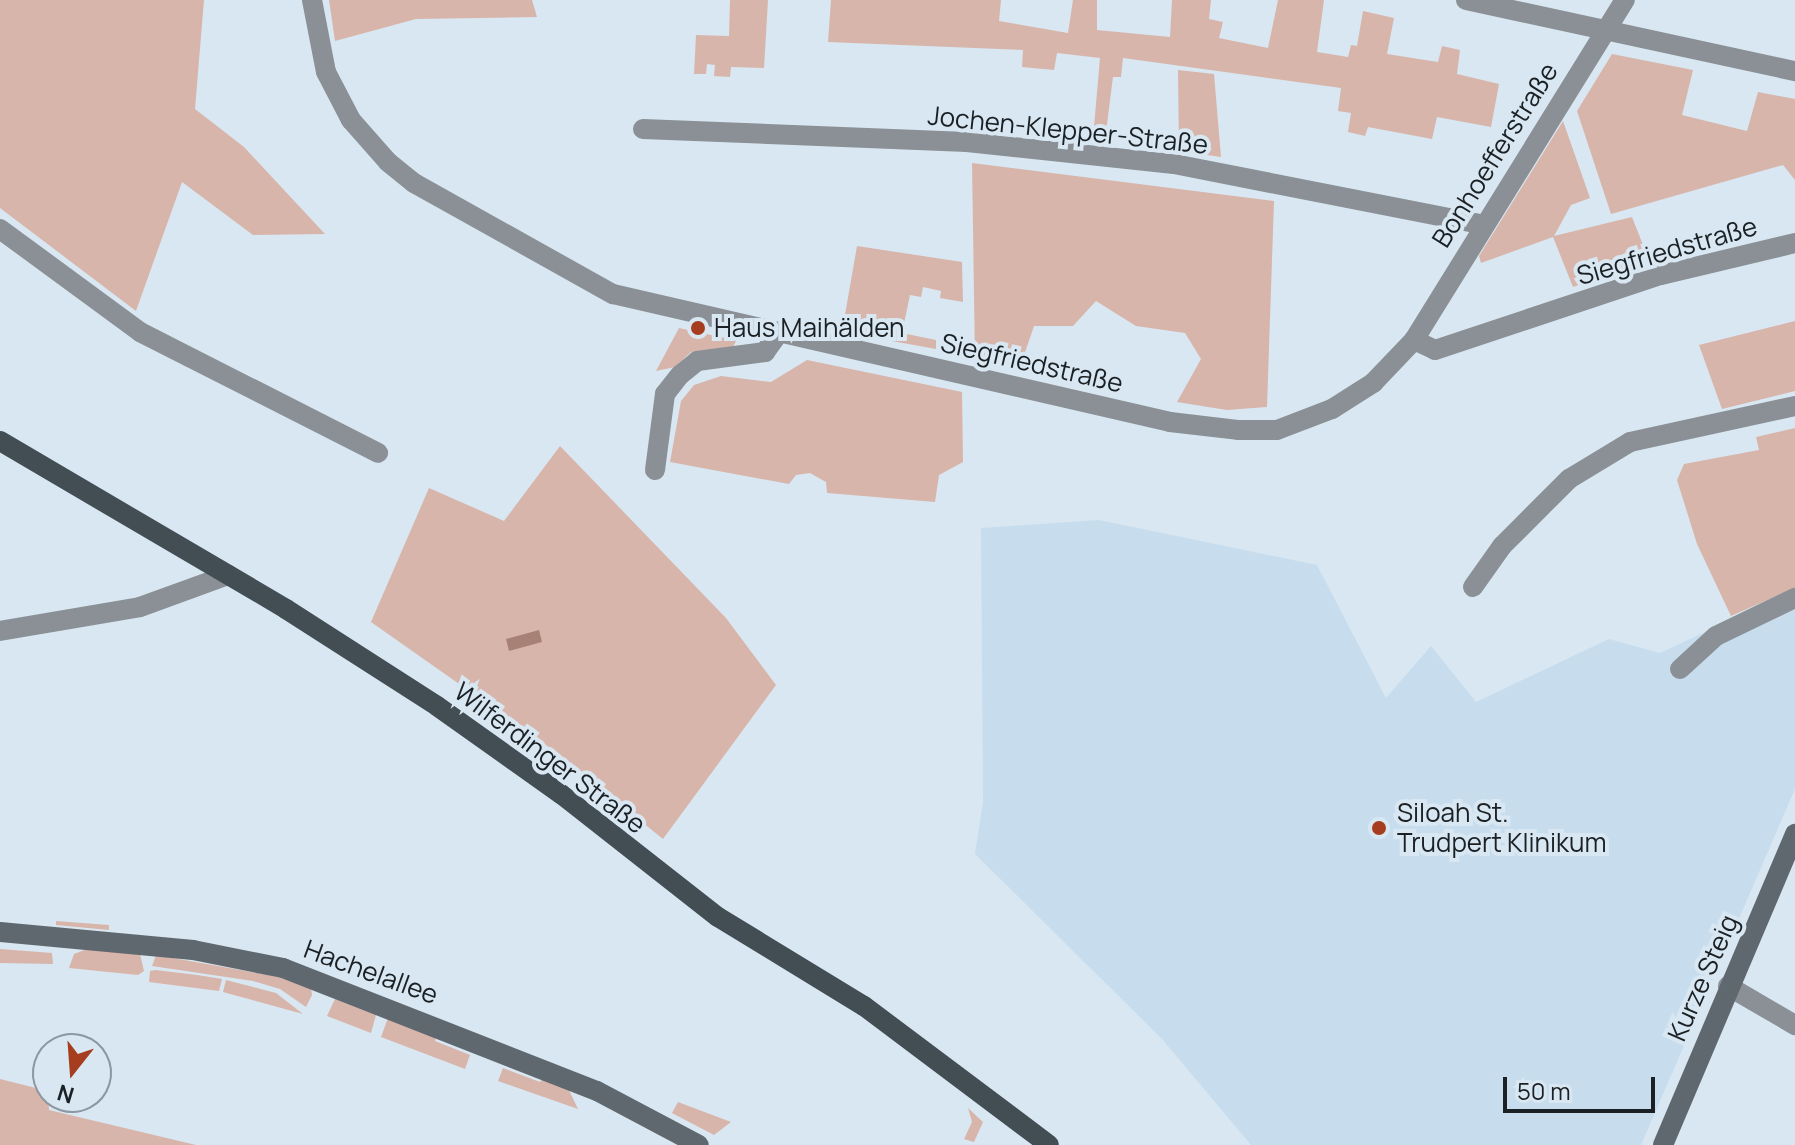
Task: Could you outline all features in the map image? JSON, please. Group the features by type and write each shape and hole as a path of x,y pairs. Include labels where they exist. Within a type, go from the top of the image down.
{"main road":[{"name":"Wilferdinger Straße","path":"0,441 228,575 481,735 718,917 888,1022 1049,1145"}],"street":[{"name":"Siegfriedstraße","path":"312,0 326,72 351,120 414,183 613,294 1170,422 1238,430 1277,430 1332,409 1373,383 1414,340 1435,350 1661,275 1795,243"},
{"path":"1466,0 1795,71"},
{"name":"Bonhoefferstraße","path":"1414,340 1481,224 1625,0"},
{"name":"Jochen-Klepper-Straße","path":"643,129 967,142 1174,164 1481,224"},
{"path":"0,229 140,332 378,453"},
{"path":"655,470 665,394 680,375 697,361 765,352 778,334"},
{"path":"1473,587 1502,546 1569,479 1630,442 1795,406"},
{"path":"0,631 140,607 228,575"},
{"path":"1680,669 1716,636 1795,598"},
{"name":"Kurze Steig","path":"1663,1145 1795,834"},
{"name":"Hachelallee","path":"0,932 207,952 304,974 597,1091 699,1145"},
{"path":"1728,986 1794,1022"}],"shaded area":[{"path":"0,0 204,0 195,109 244,147 325,234 253,235 182,182 136,311 0,208"},
{"path":"329,0 532,0 537,17 416,19 335,41"},
{"path":"730,0 768,0 764,68 731,67 730,77 714,76 715,65 707,64 706,74 694,74 696,35 729,36"},
{"path":"831,0 1001,0 999,21 1068,33 1073,0 1097,0 1097,30 1170,37 1172,0 1211,0 1209,19 1223,22 1219,38 1268,48 1278,0 1324,0 1317,52 1348,57 1351,45 1357,46 1363,11 1394,18 1387,54 1438,62 1442,46 1460,50 1457,74 1499,84 1491,127 1437,117 1432,139 1368,127 1365,136 1348,132 1351,113 1338,111 1341,88 1123,58 1121,77 1113,77 1105,140 1093,138 1100,58 1057,53 1054,70 1022,67 1023,50 828,42"},
{"path":"1612,54 1693,70 1682,115 1747,131 1758,92 1795,99 1795,180 1783,165 1611,214 1577,111"},
{"path":"1178,70 1214,74 1221,157 1179,151"},
{"path":"1563,121 1590,198 1571,205 1554,236 1632,217 1649,260 1573,287 1553,237 1481,263 1479,256"},
{"path":"972,163 1274,201 1267,407 1227,410 1177,402 1201,359 1185,333 1136,326 1096,301 1073,326 1034,326 1019,370 975,360"},
{"path":"857,246 962,262 963,302 940,298 941,291 923,287 921,297 910,295 902,333 936,340 936,349 842,332"},
{"path":"1795,321 1795,391 1722,409 1699,345"},
{"path":"679,328 736,341 732,349 691,352 675,367 656,371"},
{"path":"807,360 962,392 963,462 939,475 935,502 827,493 826,482 810,473 796,475 789,484 670,462 681,401 694,385 721,376 771,382"},
{"path":"1795,428 1795,588 1731,616 1697,544 1677,480 1684,464 1759,450 1756,437"},
{"path":"560,446 726,618 776,685 663,839 546,745 371,622 429,488 504,521"},
{"name":"Siloah St. Trudpert Klinikum","path":"1099,520 1317,565 1386,698 1431,646 1476,702 1609,639 1660,653 1795,590 1795,789 1641,1145 1251,1145 1162,1039 975,854 983,802 981,528"},
{"path":"539,630 542,642 509,651 506,639"},
{"path":"56,921 109,925 109,930 56,925"},
{"path":"0,949 52,953 53,964 0,963"},
{"path":"87,949 140,954 144,971 138,975 69,968 74,954"},
{"path":"156,955 275,976 311,987 312,995 306,1007 280,989 253,981 152,966"},
{"path":"150,971 222,979 219,991 149,982"},
{"path":"226,980 276,993 303,1014 223,992"},
{"path":"335,999 376,1015 371,1033 327,1016"},
{"path":"388,1018 437,1034 435,1041 470,1055 465,1069 381,1037"},
{"path":"503,1068 540,1082 545,1076 568,1088 578,1109 498,1081"},
{"path":"0,1079 32,1087 32,1113 62,1113 196,1145 0,1145"},
{"path":"678,1102 731,1122 714,1135 672,1113"},
{"path":"968,1108 983,1122 974,1142 964,1139 972,1122"}],"place":[{"name":"Haus Maihälden","path":"698,328"},
{"name":"Siloah St. Trudpert Klinikum","path":"1379,828"}]}
